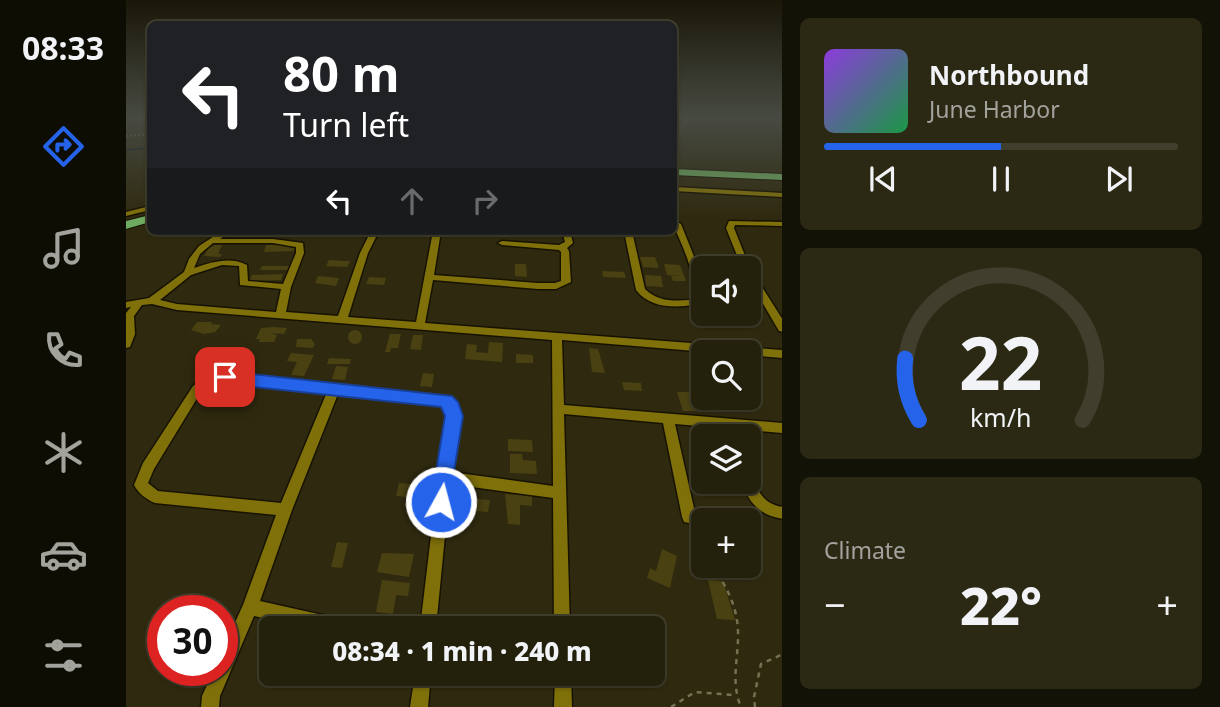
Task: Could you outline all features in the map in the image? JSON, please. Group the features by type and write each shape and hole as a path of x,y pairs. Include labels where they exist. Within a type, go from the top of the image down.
{"main road":[{"path":"677,172 782,177"},
{"path":"126,225 147,220"}],"street":[{"path":"677,188 782,195"},
{"path":"126,214 147,209"},
{"path":"741,256 730,228 732,223 781,226"},
{"path":"677,229 691,260"},
{"path":"188,273 197,250 221,235"},
{"path":"257,235 254,238 257,242"},
{"path":"342,320 364,253 373,235"},
{"path":"420,326 436,235"},
{"path":"502,243 561,248 569,243 567,235"},
{"path":"629,235 641,290 645,297 654,301 691,302"},
{"path":"211,241 292,242 300,245 300,253 286,287 280,316"},
{"path":"429,277 538,286 564,285 568,276 565,251 561,248"},
{"path":"126,305 152,301 188,273 222,262 243,265 243,283 286,287"},
{"path":"761,293 782,329"},
{"path":"152,301 177,307 280,316 782,354"},
{"path":"126,344 130,334 129,316 138,305"},
{"path":"557,337 562,616"},
{"path":"285,510 155,497 141,485 148,467 197,389 206,382 225,377 446,401 452,407 454,416 444,477 429,616"},
{"path":"210,707 211,696 250,607 285,510 334,390"},
{"path":"557,410 782,428"},
{"path":"668,418 689,517"},
{"path":"444,477 559,493"},
{"path":"752,494 755,502 772,512 782,513"},
{"path":"250,607 291,616"},
{"path":"419,707 422,686"},
{"path":"563,686 563,707"}],"path":[{"path":"689,517 691,522"},
{"path":"721,578 729,589 738,622 734,695 741,707"},
{"path":"755,707 754,697 761,664 782,654"},
{"path":"671,707 695,692 734,695"}],"building":[{"path":"222,245 218,254 222,254 220,257 204,256 209,247"},
{"path":"266,245 295,246 294,251 264,252"},
{"path":"640,257 655,257 659,268 643,267"},
{"path":"329,260 350,261 347,267 326,266"},
{"path":"515,264 526,264 527,277 515,276"},
{"path":"664,264 680,265 686,281 673,281 671,276 680,276 667,275"},
{"path":"262,266 290,266 288,270 260,270"},
{"path":"602,271 624,272 626,278 603,277"},
{"path":"283,274 281,280 249,281 252,275"},
{"path":"645,275 661,276 663,287 646,286"},
{"path":"318,276 339,278 336,286 315,283"},
{"path":"369,277 386,278 384,285 366,284"},
{"path":"197,322 221,325 215,332 204,334 191,330"},
{"path":"261,328 287,328 284,334 270,333 277,335 274,342 259,342 260,339 256,339"},
{"path":"352,330 358,330 362,337 358,344 352,344 348,340 348,334"},
{"path":"390,334 401,334 398,348 385,352"},
{"path":"413,335 423,335 421,350 410,349"},
{"path":"297,339 311,339 315,344 313,348 296,347"},
{"path":"489,342 503,343 502,362 465,359 467,344 477,345 476,352 488,353"},
{"path":"589,348 598,349 605,373 592,372"},
{"path":"291,353 314,355 304,376 291,375 297,362 287,361"},
{"path":"516,354 533,355 533,363 516,363"},
{"path":"329,358 351,359 350,364 327,364"},
{"path":"336,366 348,367 345,380 332,379"},
{"path":"423,373 434,374 432,387 420,386"},
{"path":"622,382 641,383 642,391 624,390"},
{"path":"677,392 689,392 691,410 698,411 683,411"},
{"path":"508,439 532,440 533,452 508,451"},
{"path":"510,454 522,454 523,460 536,461 537,474 510,473"},
{"path":"399,483 425,485 423,499 396,496"},
{"path":"505,494 532,496 532,506 520,505 520,525 508,524"},
{"path":"477,499 490,500 488,512 476,511"},
{"path":"337,542 348,543 342,568 331,567"},
{"path":"662,549 677,556 670,588 647,578 650,568 656,571"},
{"path":"382,553 414,554 409,577 377,572"},
{"path":"382,580 410,583 408,596 396,595 393,614 376,612"},
{"path":"708,580 723,581 735,620 717,619"}],"route":[{"path":"225,377 446,401 452,407 454,416 441,502"}]}
